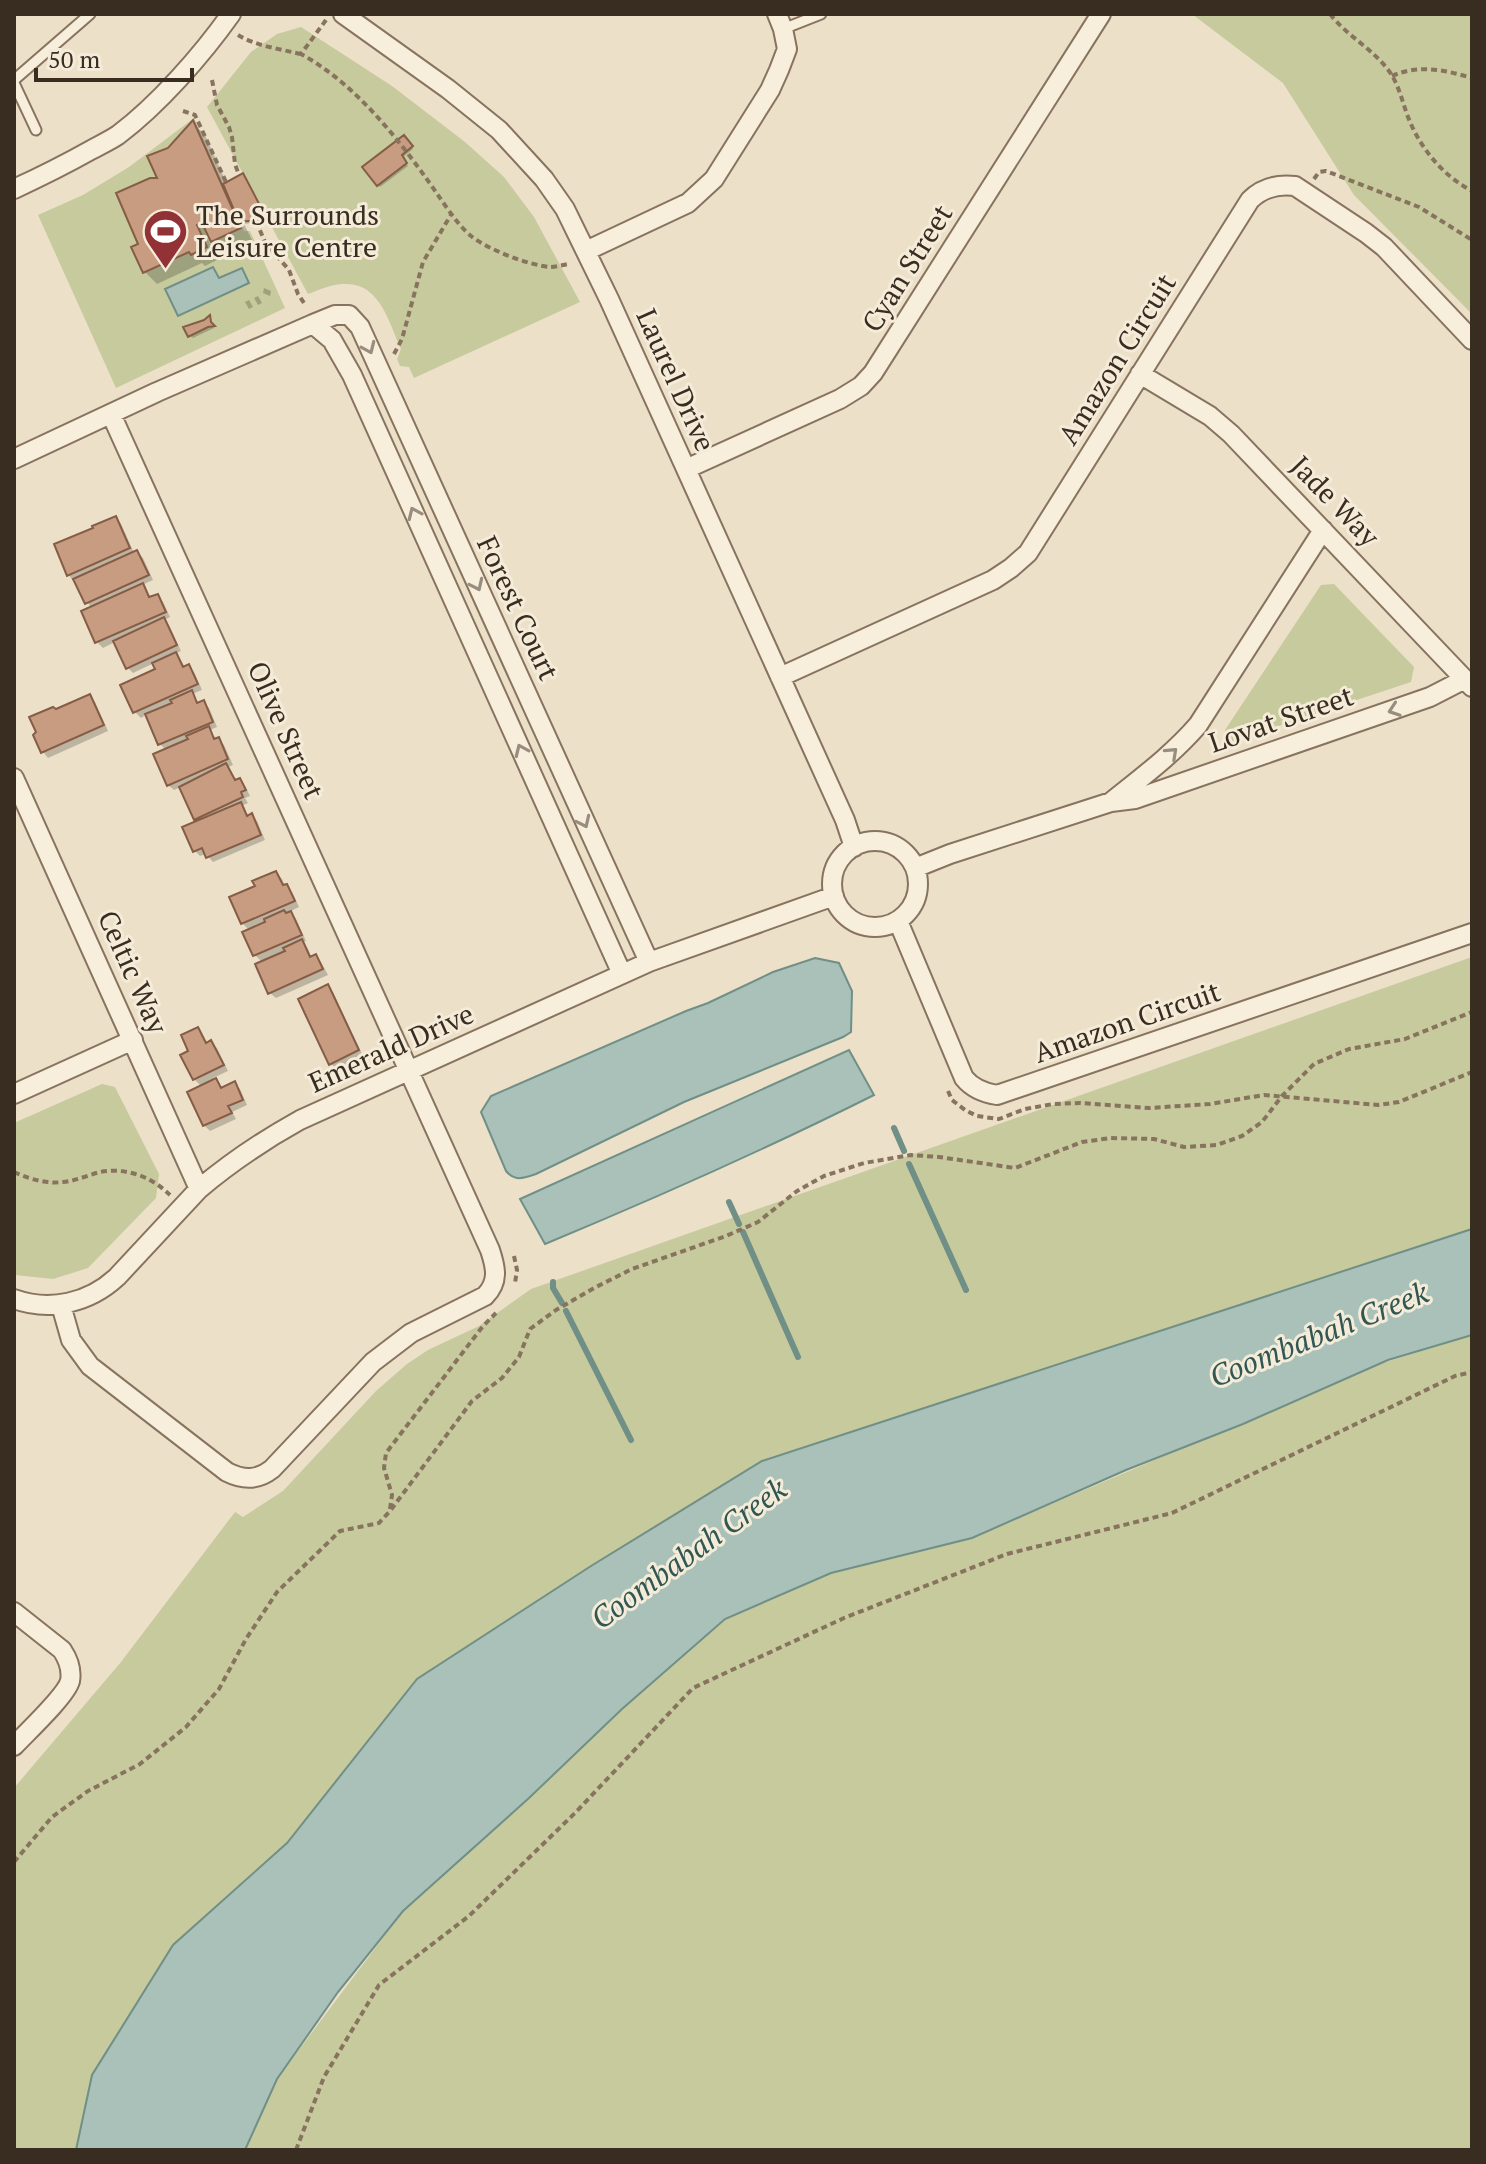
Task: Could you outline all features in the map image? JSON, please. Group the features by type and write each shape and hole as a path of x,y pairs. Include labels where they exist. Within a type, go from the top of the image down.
{"street":[{"name":"Cyan Street","path":"686,469 840,399 861,386 1101,14"},
{"name":"Laurel Drive","path":"335,17 448,89 499,130 544,179 565,209 845,820 854,847"},
{"path":"14,189 116,137 178,78 228,19"},
{"path":"586,251 688,203 714,179 770,90 779,70 787,49 780,21"},
{"name":"Amazon Circuit","path":"780,677 993,580 1028,553 1257,193 1274,186 1295,186 1366,233 1384,247 1472,340"},
{"name":"Forest Court","path":"14,459 313,324 335,315 349,315 360,327 649,962"},
{"name":"Forest Court","path":"313,324 332,340 352,375 622,974"},
{"name":"Jade Way","path":"1140,374 1222,425 1469,683"},
{"name":"Olive Street","path":"61,1305 71,1340 90,1366 227,1472 246,1479 272,1469 373,1362 411,1333 476,1302 491,1289 495,1281 495,1263 490,1250 111,414"},
{"name":"Lovat Street","path":"1111,802 1172,753 1198,725 1323,530"},
{"name":"Lovat Street","path":"915,868 1111,802 1135,799 1469,683"},
{"name":"Celtic Way","path":"14,778 199,1189"},
{"path":"881,841 907,855 915,868 918,883 916,898 909,911 898,921 884,926 865,926 851,920 840,909 834,896 833,875 839,861 854,847 881,841"},
{"name":"Emerald Drive","path":"14,1299 32,1304 61,1305 92,1295 112,1282 199,1189 237,1158 300,1120 649,962 834,896"},
{"name":"Amazon Circuit","path":"898,921 964,1078 977,1090 997,1095 1472,933"},
{"path":"14,1094 133,1040"},
{"path":"14,1612 62,1650 70,1674 66,1689 14,1746"}],"lane":[{"path":"36,130 14,82 90,14"},
{"path":"780,21 821,14"}],"path":[{"path":"1330,14 1392,76 1412,129 1438,165 1472,191"},
{"path":"301,54 335,17"},
{"path":"228,19 243,38 313,60 365,103 406,150 470,236 500,252 538,265 554,267 568,264"},
{"path":"1392,76 1400,72 1433,69 1472,78"},
{"path":"212,80 217,105 232,137 239,175"},
{"path":"183,111 195,115 226,182"},
{"path":"1311,183 1319,172 1329,172 1419,207 1472,240"},
{"path":"381,377 402,339 423,262 452,213"},
{"path":"256,221 265,242 289,270 306,306"},
{"path":"14,1862 52,1817 88,1791 140,1764 186,1727 219,1689 246,1639 277,1592 340,1531 379,1523 472,1401 502,1378 519,1357 530,1329 556,1310 632,1269 758,1222 797,1191 824,1176 864,1163 911,1155 1015,1168 1082,1142 1111,1138 1154,1139 1184,1147 1217,1145 1242,1136 1262,1122 1282,1096 1314,1064 1349,1049 1405,1039 1472,1012"},
{"path":"946,1087 952,1100 965,1110 977,1116 999,1119 1025,1109 1053,1104 1149,1108 1210,1104 1264,1095 1378,1105 1399,1102 1472,1072"},
{"path":"14,1172 37,1181 57,1183 100,1172 119,1171 146,1178 170,1195"},
{"path":"296,2150 324,2077 379,1985 469,1916 576,1812 693,1688 844,1618 1007,1554 1172,1513 1455,1376 1472,1372"}],"green space":[{"path":"1192,14 1472,14 1472,314 1354,195 1283,83"},
{"path":"301,27 392,86 465,142 504,177 534,217 580,302 414,378 409,367 400,366 397,359 401,349 375,297 356,285 339,284 308,294 207,107 251,52 277,34"},
{"name":"The Surrounds Leisure Centre","path":"194,118 244,231 250,231 285,308 116,388 38,215 83,195 129,167"},
{"path":"1334,584 1414,667 1411,682 1227,743 1225,730 1321,585"},
{"path":"1472,957 1472,1229 762,1461 417,1679 287,1843 173,1945 92,2075 76,2150 14,2150 14,1788 121,1662 235,1512 243,1517 283,1491 376,1391 407,1364 428,1350 479,1326 531,1289"},
{"path":"102,1084 115,1087 159,1174 156,1198 88,1268 53,1279 15,1275 14,1123"},
{"path":"1472,1335 1472,2150 245,2150 277,2079 403,1911 622,1709 725,1619 831,1573 972,1538 1380,1364"}],"water":[{"path":"213,267 219,278 242,268 249,283 178,316 165,289"},
{"path":"815,958 839,963 852,991 851,1032 684,1102 536,1174 516,1178 506,1171 481,1112 491,1096 773,972"},
{"path":"849,1050 874,1095 793,1135 545,1244 520,1199"},
{"name":"Coombabah Creek","path":"1472,1229 1472,1335 1388,1360 972,1538 831,1573 725,1619 622,1709 403,1911 338,1992 277,2079 245,2150 76,2150 92,2075 173,1945 287,1843 417,1679 591,1566 762,1461"}],"building":[{"name":"The Surrounds Leisure Centre","path":"193,120 241,228 211,242 202,223 197,225 207,247 143,273 131,247 138,244 116,193 150,178 157,178 147,156 168,148"},
{"path":"404,135 413,146 402,155 407,163 377,186 362,167"},
{"path":"243,173 267,219 239,222 223,184"},
{"path":"210,315 215,326 188,337 183,327"},
{"path":"116,516 130,548 67,576 54,544"},
{"path":"137,550 149,575 85,604 73,579"},
{"path":"143,583 149,597 158,594 166,612 95,643 81,611"},
{"path":"164,617 177,645 126,669 113,641"},
{"path":"176,652 183,667 189,664 198,684 133,713 120,685 155,669 152,663"},
{"path":"192,690 197,703 204,700 213,722 158,745 145,714 172,703 170,700"},
{"path":"90,694 104,725 41,753 29,717"},
{"path":"209,726 214,739 219,737 228,759 167,786 153,754"},
{"path":"226,763 235,780 240,778 246,790 241,792 243,797 194,820 179,787"},
{"path":"241,802 247,816 252,813 261,835 206,858 202,848 193,852 182,827"},
{"path":"276,871 295,901 241,924 229,897 255,886 252,881"},
{"path":"284,910 286,913 291,911 302,935 253,956 242,932"},
{"path":"302,939 310,957 316,954 323,969 268,994 255,964 285,951 283,948"},
{"path":"328,984 359,1050 329,1065 298,999"},
{"path":"198,1027 206,1043 211,1040 224,1065 193,1080 180,1055 188,1051 181,1035"},
{"path":"216,1078 221,1088 235,1081 243,1100 228,1106 232,1113 203,1126 187,1092"}],"waterway":[{"path":"894,1128 904,1151"},
{"path":"909,1164 966,1290"},
{"path":"729,1202 739,1224"},
{"path":"743,1232 798,1357"},
{"path":"553,1282 562,1303"},
{"path":"566,1311 631,1440"}],"place":[{"name":"The Surrounds Leisure Centre","path":"165,270"}]}
